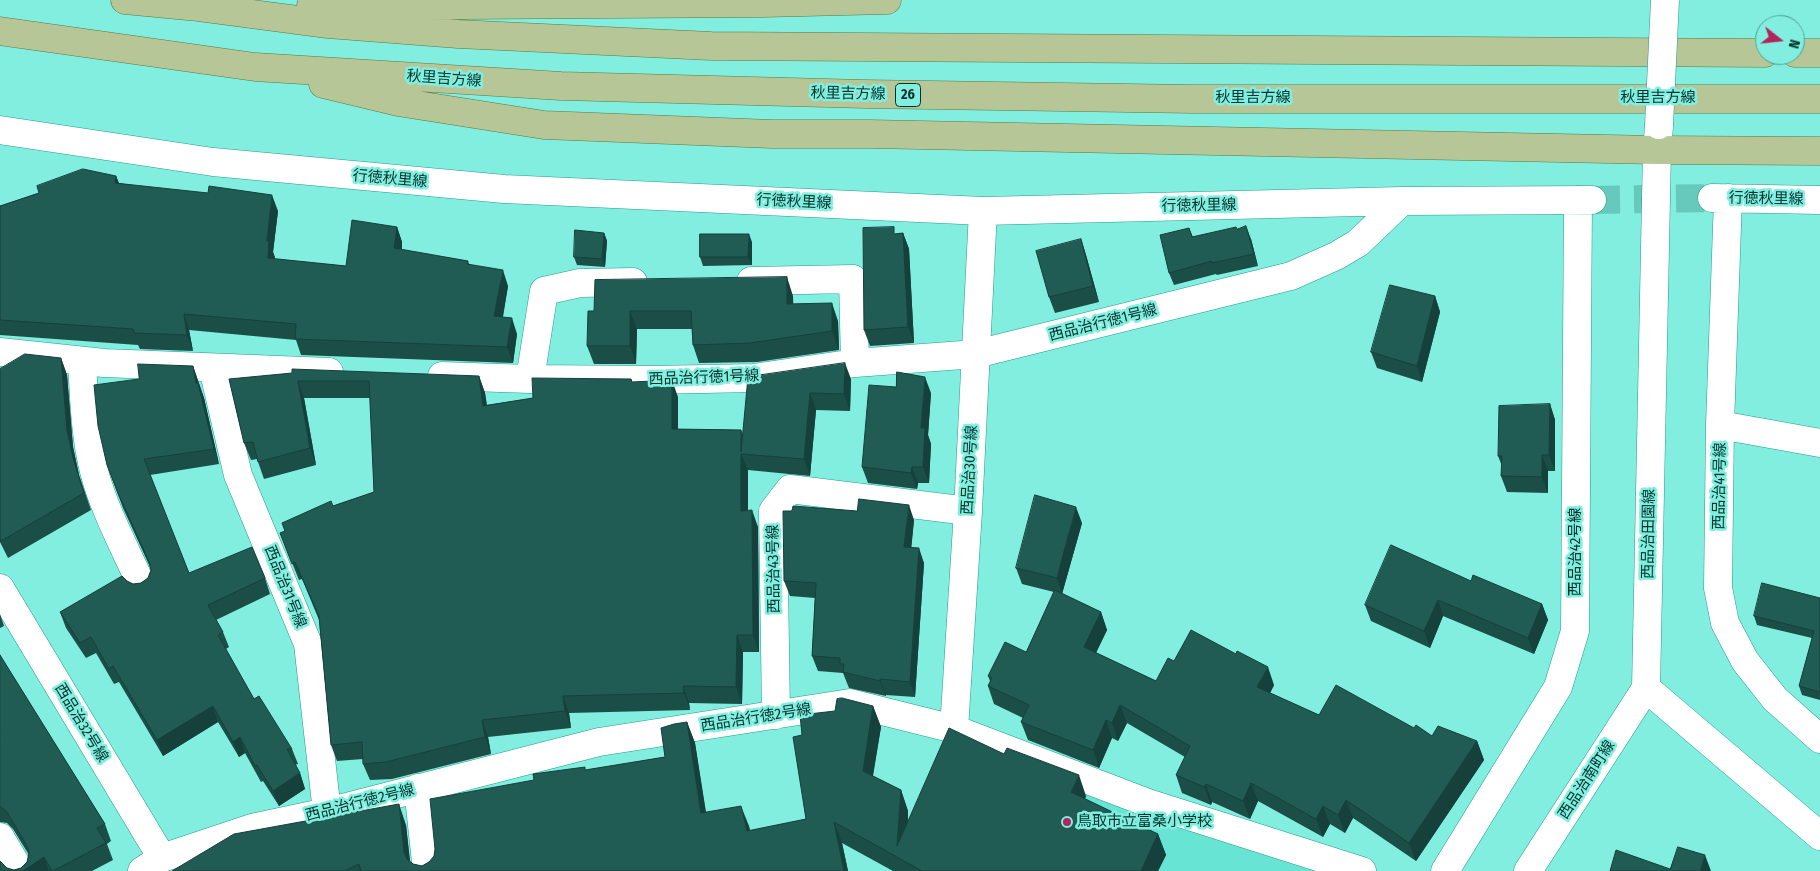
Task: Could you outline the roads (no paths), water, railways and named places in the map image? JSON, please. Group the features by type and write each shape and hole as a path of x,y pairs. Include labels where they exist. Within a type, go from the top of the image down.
{"main road":[{"path":"125,0 199,7 328,24 458,34 710,46 1755,53"},
{"path":"199,7 764,3 887,0"},
{"name":"秋里吉方線","path":"0,31 255,67 561,86 865,94 1193,98 1820,99"},
{"path":"1805,53 1820,53"},
{"path":"255,67 398,102 544,125 772,134 1658,138 1820,151"}],"street":[{"name":"西品治田園線","path":"1646,688 1658,138 1665,0"},
{"name":"行徳秋里線","path":"0,130 213,162 504,189 983,211 1402,201 1585,200"},
{"name":"行徳秋里線","path":"1720,198 1820,200"},
{"name":"西品治41号線","path":"1720,198 1718,588 1725,623 1745,661 1775,699 1820,739"},
{"name":"西品治42号線","path":"1445,871 1558,687 1576,631 1585,200"},
{"name":"西品治行徳1号線","path":"421,375 530,379 653,380 754,378 856,363 976,354 1291,276 1336,256 1358,243 1402,201"},
{"name":"西品治30号線","path":"954,729 968,511 983,211"},
{"path":"726,281 853,279 856,363"},
{"path":"530,379 544,291 580,283 658,282"},
{"path":"0,352 82,361 352,373"},
{"path":"82,361 88,437 94,472 107,508 141,584"},
{"name":"西品治31号線","path":"213,368 238,475 308,644 327,812"},
{"path":"1720,425 1820,443"},
{"name":"西品治43号線","path":"776,715 773,511 790,489 968,511"},
{"name":"西品治32号線","path":"0,588 152,864"},
{"path":"1646,688 1820,836"},
{"name":"西品治南町線","path":"1528,871 1646,688"},
{"name":"西品治行徳2号線","path":"152,864 252,828 327,812 599,742 850,703 954,729 1148,803 1362,871"},
{"path":"418,788 427,871"},
{"path":"0,837 20,871"}],"tunnel":[{"path":"1592,200 1712,198"}],"place":[{"name":"鳥取市立富桑小学校","path":"1067,822"}]}
